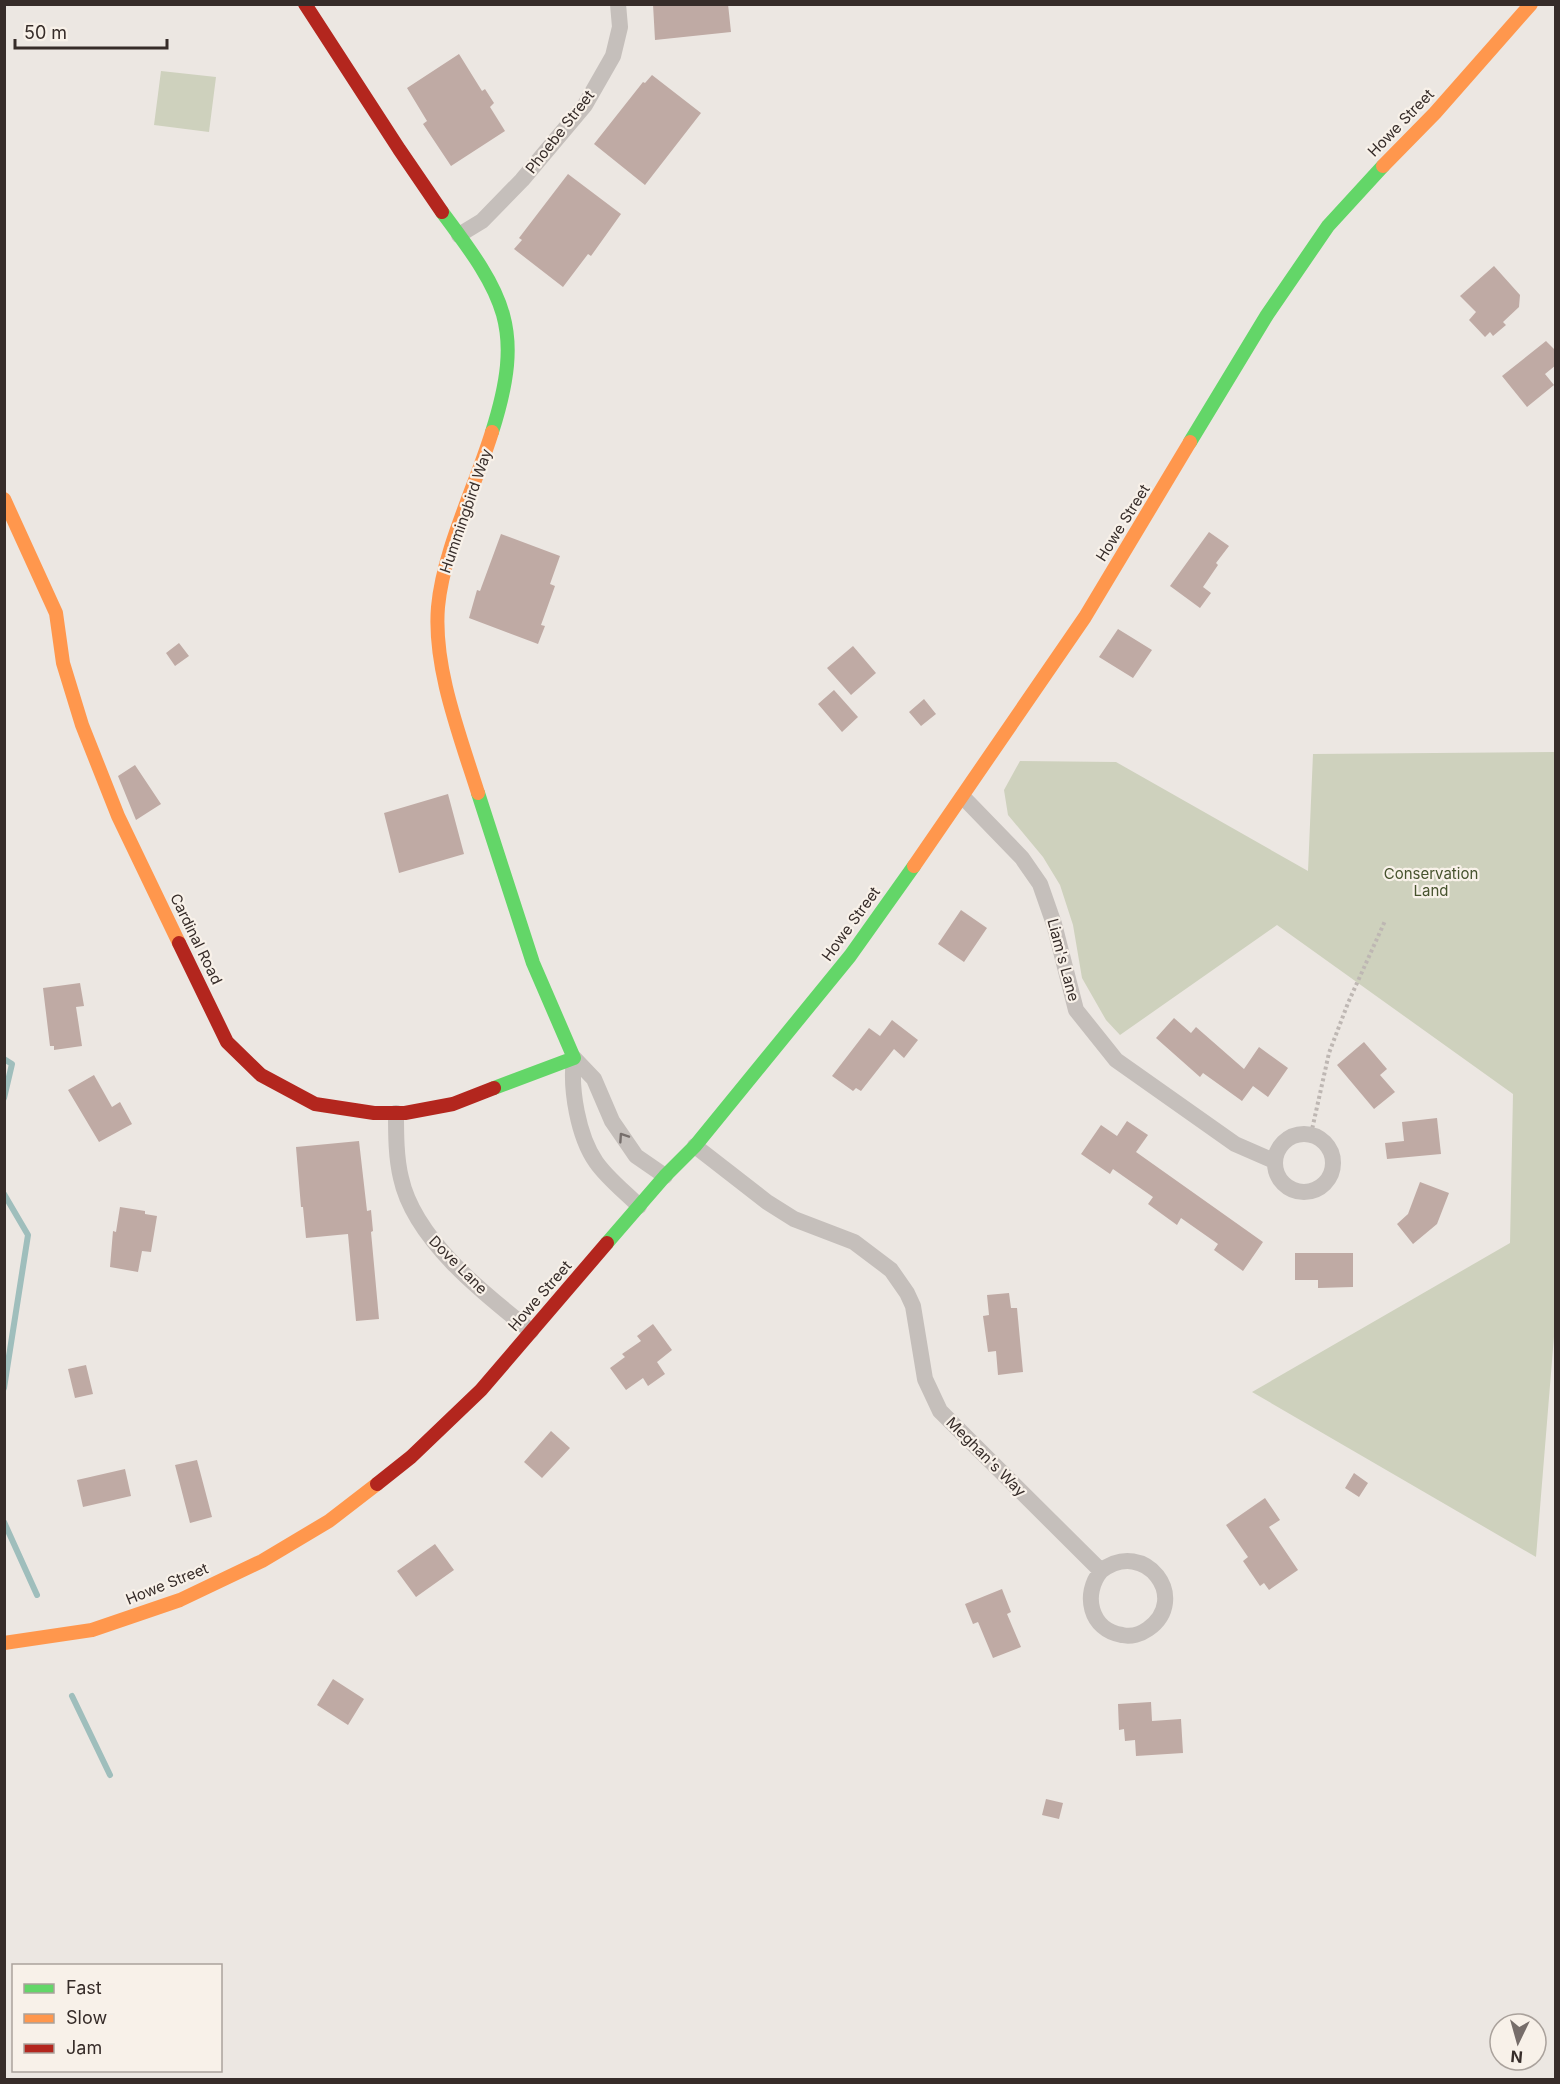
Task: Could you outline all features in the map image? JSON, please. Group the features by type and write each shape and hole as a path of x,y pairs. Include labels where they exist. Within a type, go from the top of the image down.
{"street":[{"name":"Hummingbird Way","path":"305,4 486,276 501,304 509,336 508,373 477,480 455,538 443,579 438,610 440,653 467,756 522,932 561,1032 574,1058 594,1079 612,1121 636,1156 665,1176"},
{"name":"Phoebe Street","path":"459,235 482,221 522,180 585,105 613,56 620,27 618,4"},
{"name":"Howe Street","path":"4,1643 92,1630 180,1600 262,1561 329,1521 411,1457 481,1390 665,1176 695,1146 850,956 963,797 1085,617 1267,315 1328,226 1369,180 1435,113 1531,4"},
{"name":"Cardinal Road","path":"4,499 57,613 63,663 82,725 118,816 227,1042 261,1075 315,1104 374,1113 431,1110 453,1104 574,1058"},
{"name":"Liam's Lane","path":"963,797 1022,858 1040,884 1054,924 1076,1010 1116,1060 1235,1144 1275,1161"},
{"name":"Hummingbird Way","path":"574,1058 571,1077 580,1124 589,1149 596,1162 639,1206"},
{"name":"Dove Lane","path":"396,1113 401,1178 411,1209 425,1232 473,1281 531,1331"},
{"path":"1311,1134 1328,1145 1332,1155 1331,1174 1318,1189 1301,1192 1292,1190 1279,1178 1275,1161 1277,1151 1291,1137 1311,1134"},
{"name":"Meghan's Way","path":"695,1146 766,1202 794,1219 854,1242 891,1270 913,1306 926,1379 940,1411 1101,1571"},
{"path":"1121,1561 1137,1562 1151,1569 1161,1581 1165,1596 1163,1611 1154,1624 1142,1633 1128,1636 1113,1633 1101,1625 1092,1613 1090,1598 1092,1584 1101,1571 1121,1561"}],"path":[{"path":"1311,1134 1329,1053 1385,921"}],"green space":[{"path":"161,71 216,77 209,132 154,125"},
{"name":"Conservation Land","path":"1555,752 1556,1312 1536,1557 1252,1392 1510,1243 1513,1094 1277,925 1120,1035 1106,1020 1082,978 1073,925 1060,885 1043,857 1008,815 1004,790 1020,761 1116,762 1308,871 1313,754"}],"building":[{"path":"653,4 728,4 731,32 655,40"},
{"path":"459,54 482,91 485,89 494,103 490,107 505,131 451,166 423,124 427,121 407,88"},
{"path":"652,75 701,113 645,185 594,144 643,82 645,83"},
{"path":"568,174 621,214 591,256 588,254 563,287 514,249 522,240 519,238"},
{"path":"1494,266 1520,295 1519,307 1503,322 1506,325 1493,336 1490,332 1485,337 1469,320 1476,312 1460,296"},
{"path":"1546,341 1556,351 1556,365 1545,374 1554,385 1527,407 1502,376"},
{"path":"1209,532 1229,546 1216,563 1218,565 1203,587 1211,593 1200,608 1170,586"},
{"path":"501,534 560,556 550,584 555,586 541,625 545,626 538,644 469,618 477,590 480,591"},
{"path":"1118,629 1152,650 1133,678 1099,657"},
{"path":"179,643 189,656 175,666 166,653"},
{"path":"853,646 876,673 851,695 827,668"},
{"path":"834,690 858,717 842,732 818,704"},
{"path":"924,699 936,714 921,726 909,712"},
{"path":"135,765 161,804 136,820 118,776"},
{"path":"448,794 464,854 399,873 384,813"},
{"path":"961,910 987,928 964,962 938,944"},
{"path":"80,983 84,1006 76,1007 82,1046 54,1050 54,1046 50,1046 43,988"},
{"path":"1174,1018 1191,1033 1196,1027 1244,1069 1259,1047 1288,1068 1268,1097 1253,1086 1242,1101 1203,1073 1200,1077 1156,1038"},
{"path":"892,1020 918,1040 904,1058 894,1049 861,1091 856,1088 853,1091 832,1076 869,1028 880,1036"},
{"path":"1364,1042 1387,1069 1380,1075 1395,1092 1374,1109 1337,1065"},
{"path":"94,1075 112,1107 120,1102 132,1124 99,1142 68,1090"},
{"path":"1437,1118 1441,1154 1387,1159 1385,1143 1404,1141 1402,1122"},
{"path":"1127,1121 1148,1135 1136,1152 1263,1242 1243,1271 1214,1250 1218,1244 1181,1218 1177,1225 1148,1204 1153,1197 1113,1169 1110,1174 1081,1154 1101,1125 1117,1136"},
{"path":"359,1141 367,1211 371,1210 379,1319 356,1321 348,1234 306,1238 296,1147"},
{"path":"1420,1182 1449,1193 1437,1224 1413,1244 1397,1224 1408,1214"},
{"path":"120,1207 145,1211 145,1214 157,1216 151,1252 142,1251 138,1272 110,1267 113,1231 116,1232"},
{"path":"1295,1253 1353,1253 1353,1287 1318,1288 1318,1280 1295,1280"},
{"path":"1009,1293 1011,1308 1017,1308 1023,1372 998,1375 996,1351 988,1352 983,1316 989,1315 987,1295"},
{"path":"653,1324 672,1350 657,1362 665,1374 648,1386 643,1378 626,1390 610,1368 625,1357 622,1354 641,1341 637,1336"},
{"path":"86,1365 93,1394 75,1398 68,1369"},
{"path":"551,1431 570,1448 542,1478 524,1462"},
{"path":"197,1460 212,1517 190,1523 175,1465"},
{"path":"125,1469 131,1496 83,1507 77,1480"},
{"path":"1354,1473 1368,1483 1359,1497 1345,1488"},
{"path":"1265,1498 1280,1520 1269,1527 1298,1570 1269,1590 1264,1583 1260,1586 1243,1561 1248,1557 1226,1525"},
{"path":"435,1544 454,1570 416,1597 397,1571"},
{"path":"1002,1589 1011,1612 1007,1614 1021,1647 993,1658 978,1622 973,1624 965,1604"},
{"path":"333,1679 364,1699 348,1725 317,1705"},
{"path":"1151,1702 1152,1721 1181,1719 1183,1753 1136,1756 1135,1740 1125,1741 1124,1729 1119,1730 1118,1704"},
{"path":"1046,1799 1063,1803 1059,1819 1042,1815"}],"waterway":[{"path":"4,1059 12,1064 4,1098"},
{"path":"4,1194 28,1235 4,1388"},
{"path":"4,1522 37,1595"},
{"path":"72,1696 110,1775"}],"traffic: fast":[{"path":"1190,442 1267,315 1328,226 1383,166"},
{"path":"442,212 481,267 503,314 507,339 507,366 492,432"},
{"path":"478,793 533,963 574,1058 494,1088"},
{"path":"607,1243 665,1176 695,1146 850,956 914,866"}],"traffic: slow":[{"path":"1383,166 1435,113 1531,4"},
{"path":"478,793 449,701 440,653 438,607 446,564 492,432"},
{"path":"914,866 1085,617 1190,442"},
{"path":"4,499 56,613 63,663 82,725 118,816 179,943"},
{"path":"4,1643 92,1630 180,1600 262,1561 329,1521 377,1484"}],"traffic: jam":[{"path":"305,4 442,212"},
{"path":"179,943 227,1042 261,1075 315,1104 374,1113 405,1113 453,1104 494,1088"},
{"path":"377,1484 411,1457 481,1390 607,1243"}]}
